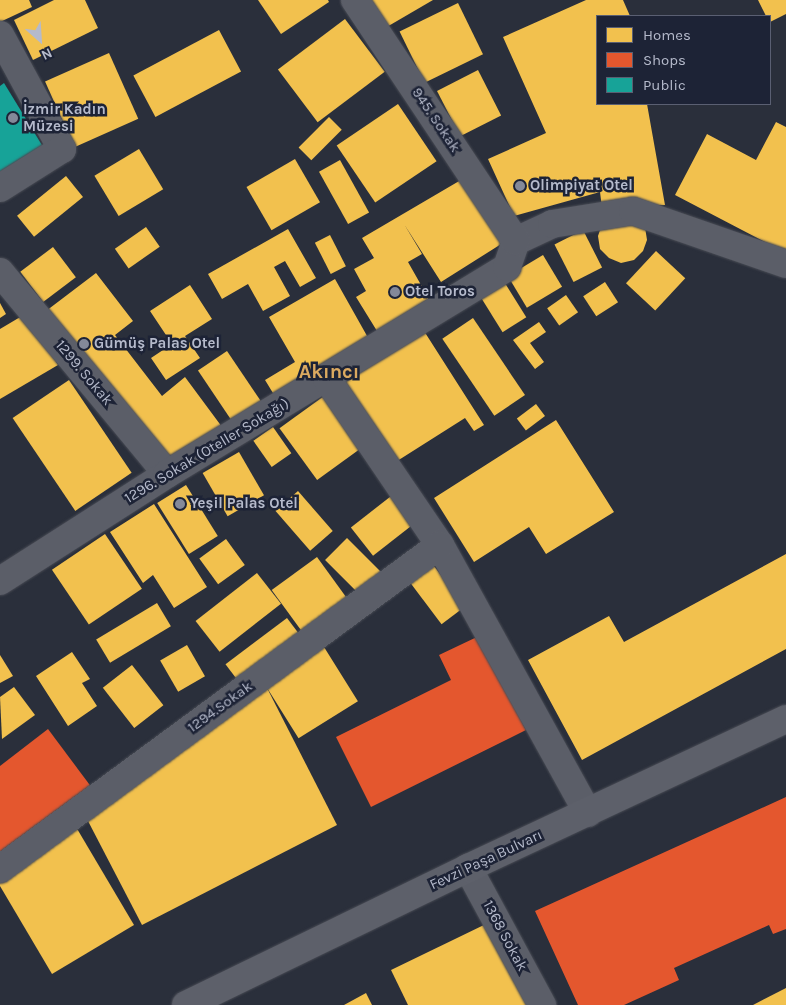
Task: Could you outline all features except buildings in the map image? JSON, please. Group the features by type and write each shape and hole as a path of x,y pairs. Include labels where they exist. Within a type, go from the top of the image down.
{"main road":[{"name":"Fevzi Paşa Bulvarı","path":"186,1005 468,868 786,719"}],"street":[{"name":"945. Sokak","path":"355,0 516,241"},
{"path":"0,35 62,149 0,188"},
{"path":"516,241 552,224 633,211 786,264"},
{"name":"1296. Sokak (Oteller Sokağı)","path":"0,581 167,474 327,379 508,267 516,241"},
{"name":"1299. Sokak","path":"0,272 167,474"},
{"path":"327,379 440,545 588,813"},
{"name":"1294.Sokak","path":"0,870 440,545"},
{"name":"1368 Sokak","path":"468,868 542,1005"}],"place":[{"name":"İzmir Kadın Müzesi","path":"13,118"},
{"name":"Olimpiyat Otel","path":"520,186"},
{"name":"Otel Toros","path":"395,292"},
{"name":"Gümüş Palas Otel","path":"84,344"},
{"name":"Yeşil Palas Otel","path":"180,504"}],"district":[{"name":"Akıncı","path":"329,371"}]}
